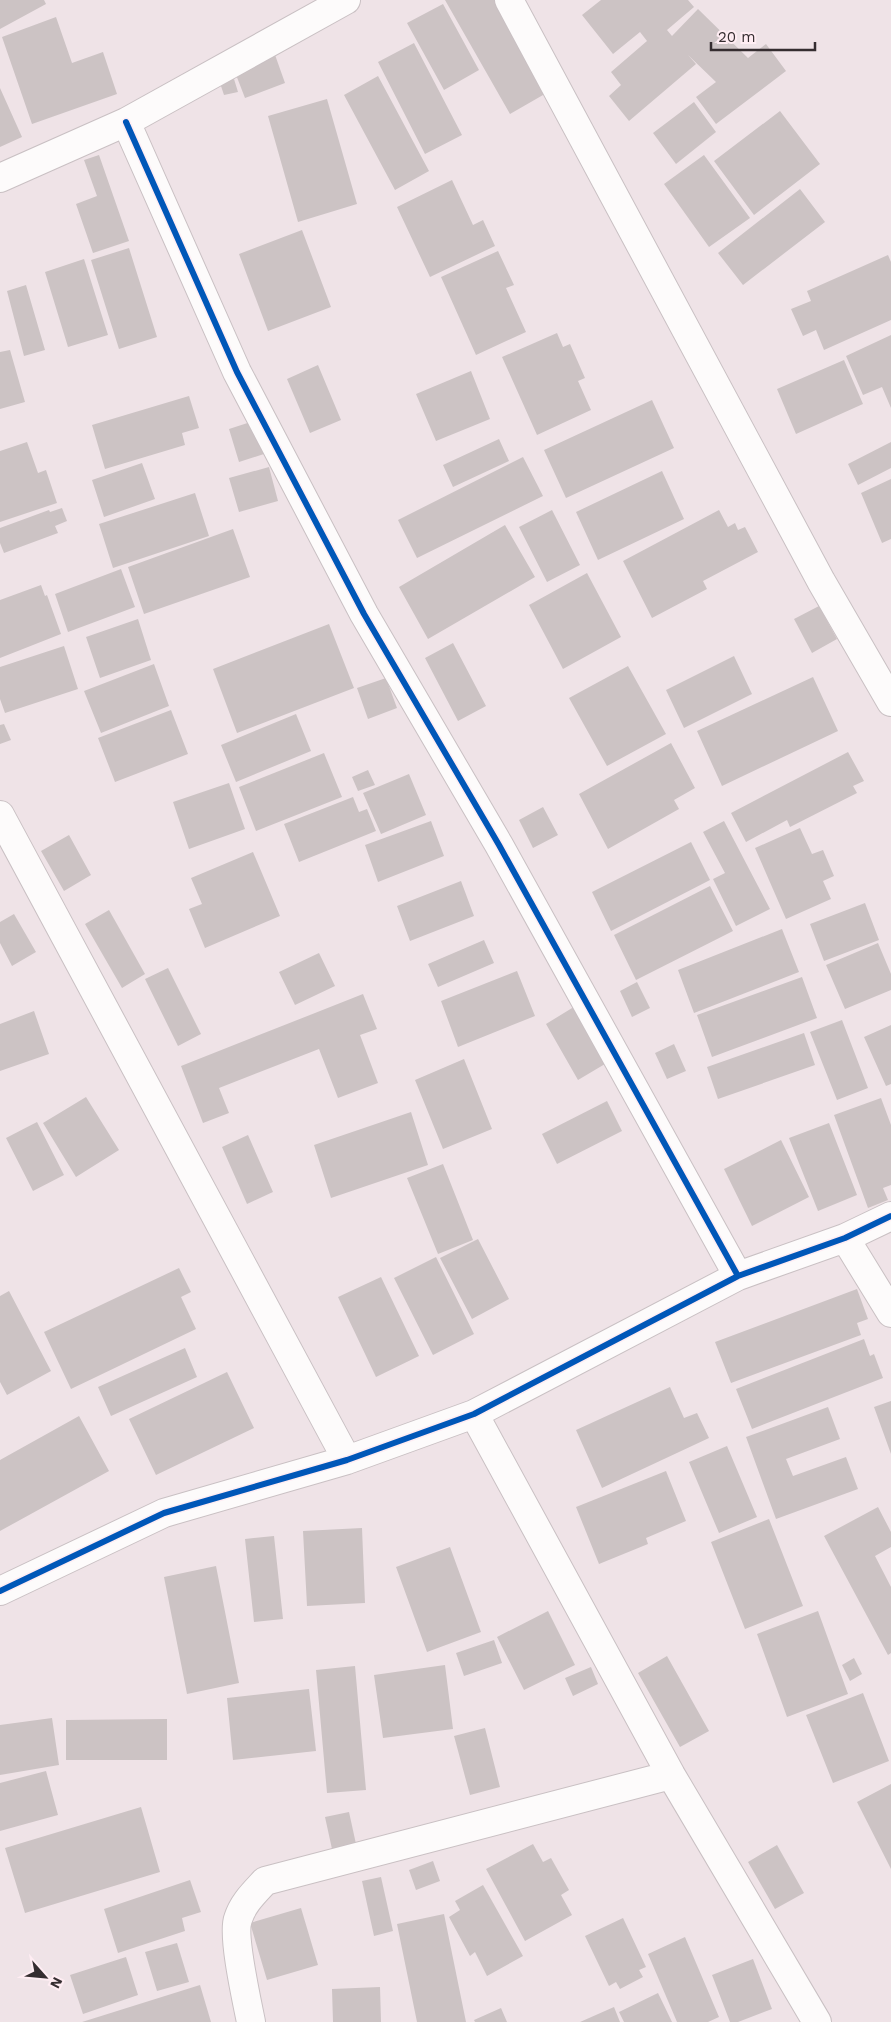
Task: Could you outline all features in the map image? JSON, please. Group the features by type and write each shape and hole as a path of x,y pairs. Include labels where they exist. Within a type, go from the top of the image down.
{"street":[{"path":"0,178 126,122 346,0"},
{"path":"509,0 821,581 891,702"},
{"path":"126,122 237,372 364,614 499,845 738,1276"},
{"path":"0,815 347,1460"},
{"path":"0,1591 164,1513 347,1460 474,1414 738,1276 845,1238 891,1216"},
{"path":"845,1238 891,1313"},
{"path":"474,1414 671,1775 817,2022"},
{"path":"251,2022 239,1957 237,1921 246,1901 264,1881 671,1775"}],"building":[{"path":"0,0 44,0 46,4 0,29"},
{"path":"445,0 498,0 550,91 510,114"},
{"path":"601,0 688,0 694,7 667,30 672,36 698,9 748,58 766,44 786,71 716,124 696,97 716,82 688,55 696,64 629,121 609,96 621,85 611,72 647,41 640,32 613,54 582,15"},
{"path":"443,4 479,70 444,90 407,23"},
{"path":"56,17 72,63 103,52 117,94 32,124 2,37"},
{"path":"414,43 462,135 425,154 378,62"},
{"path":"274,52 285,83 245,98 233,67"},
{"path":"378,76 429,171 395,190 344,95"},
{"path":"234,79 238,92 224,95 220,83"},
{"path":"0,88 22,137 0,147"},
{"path":"327,99 357,204 298,222 268,116"},
{"path":"694,102 716,132 676,164 653,133"},
{"path":"780,111 820,164 754,215 714,161"},
{"path":"99,155 129,241 93,253 76,204 97,196 84,160"},
{"path":"704,155 750,218 709,247 664,184"},
{"path":"452,180 473,225 483,220 495,246 430,277 397,207"},
{"path":"800,189 825,222 743,285 718,253"},
{"path":"302,230 331,307 268,331 239,254"},
{"path":"129,248 157,337 119,349 91,260"},
{"path":"498,251 514,285 506,288 526,332 476,355 441,277"},
{"path":"888,255 891,262 891,320 824,350 816,330 803,336 791,309 811,301 807,291"},
{"path":"84,259 108,335 68,347 45,272"},
{"path":"26,285 45,350 24,356 7,291"},
{"path":"557,333 563,347 570,344 585,378 578,381 591,410 537,435 502,357"},
{"path":"891,335 891,408 882,387 863,395 846,356"},
{"path":"10,350 25,402 0,409 0,352"},
{"path":"844,360 863,404 796,434 777,389"},
{"path":"318,365 341,420 310,433 287,379"},
{"path":"471,371 490,419 436,441 416,394"},
{"path":"189,396 199,428 182,433 185,445 105,469 92,425"},
{"path":"652,400 674,448 566,498 544,450"},
{"path":"257,420 267,453 239,462 229,429"},
{"path":"499,439 509,461 453,487 443,465"},
{"path":"27,442 38,473 46,470 57,503 0,522 0,451"},
{"path":"891,442 891,468 858,485 848,464"},
{"path":"523,457 543,496 417,558 398,520"},
{"path":"142,463 155,499 104,517 92,480"},
{"path":"269,467 278,501 239,512 229,478"},
{"path":"662,471 684,519 598,560 576,512"},
{"path":"891,479 891,539 882,543 861,493"},
{"path":"195,493 209,536 113,568 99,524"},
{"path":"62,508 67,521 55,526 58,533 4,553 0,543 0,528 49,510 50,512"},
{"path":"552,510 580,565 547,582 519,527"},
{"path":"719,510 728,527 735,523 738,530 745,527 758,552 703,581 707,589 652,618 623,561"},
{"path":"505,525 535,577 428,639 399,587"},
{"path":"233,529 250,577 144,614 128,567"},
{"path":"121,569 135,607 68,632 55,594"},
{"path":"587,573 621,637 563,669 529,605"},
{"path":"41,585 45,596 47,595 61,634 0,658 0,600"},
{"path":"819,606 837,639 812,653 794,619"},
{"path":"138,619 151,660 100,678 86,637"},
{"path":"329,624 354,688 237,733 213,669"},
{"path":"453,643 486,706 458,721 425,658"},
{"path":"64,646 78,689 5,713 0,699 0,667"},
{"path":"734,656 752,694 684,728 666,690"},
{"path":"154,664 169,706 101,733 84,691"},
{"path":"628,666 666,734 607,766 569,698"},
{"path":"813,677 838,731 722,786 697,731"},
{"path":"386,678 397,708 368,719 357,688"},
{"path":"171,710 188,754 115,782 98,738"},
{"path":"296,714 311,751 236,782 221,745"},
{"path":"4,724 11,740 0,744 0,725"},
{"path":"671,743 695,788 674,800 679,809 608,849 579,794"},
{"path":"848,752 864,781 853,786 857,793 790,827 787,820 746,842 731,813"},
{"path":"324,753 342,797 256,831 239,787"},
{"path":"368,770 375,785 358,791 352,777"},
{"path":"409,774 426,815 381,834 363,793"},
{"path":"229,783 245,829 189,849 173,802"},
{"path":"353,797 359,812 367,809 376,831 299,862 284,824"},
{"path":"543,807 558,835 533,848 519,820"},
{"path":"431,821 444,856 378,882 365,845"},
{"path":"724,821 770,909 736,926 713,879 725,873 703,832"},
{"path":"800,828 812,854 823,850 834,876 823,881 831,899 786,919 755,848"},
{"path":"69,835 91,875 64,891 41,851"},
{"path":"691,842 710,880 611,931 592,892"},
{"path":"253,852 280,916 205,948 189,909 202,904 191,878"},
{"path":"461,881 474,916 410,941 397,906"},
{"path":"710,886 733,931 636,980 614,935"},
{"path":"865,903 879,940 824,961 810,924"},
{"path":"109,910 145,974 122,988 85,924"},
{"path":"14,914 36,952 12,966 0,943 0,922"},
{"path":"782,929 799,972 694,1013 678,970"},
{"path":"484,940 494,963 438,987 428,964"},
{"path":"878,943 891,974 891,990 845,1009 826,965"},
{"path":"319,953 335,986 295,1005 279,972"},
{"path":"168,968 201,1034 178,1046 145,979"},
{"path":"517,971 535,1016 458,1047 441,1001"},
{"path":"802,977 817,1018 712,1057 697,1015"},
{"path":"637,982 650,1008 632,1017 620,991"},
{"path":"363,994 377,1029 360,1035 378,1083 338,1098 319,1049 219,1088 229,1113 203,1123 181,1066"},
{"path":"577,1005 610,1061 578,1080 546,1024"},
{"path":"34,1011 49,1054 0,1071 0,1024"},
{"path":"842,1020 868,1088 837,1100 810,1032"},
{"path":"891,1025 891,1084 886,1086 864,1037"},
{"path":"804,1033 815,1065 718,1099 707,1067"},
{"path":"674,1044 686,1071 667,1079 655,1053"},
{"path":"464,1059 492,1129 443,1149 415,1080"},
{"path":"86,1097 119,1150 76,1177 43,1123"},
{"path":"881,1098 891,1125 891,1185 883,1188 888,1200 868,1208 834,1115"},
{"path":"607,1101 622,1131 557,1164 542,1134"},
{"path":"411,1112 428,1165 331,1198 314,1145"},
{"path":"37,1122 64,1175 33,1191 6,1138"},
{"path":"829,1123 857,1195 818,1211 789,1138"},
{"path":"248,1135 273,1192 247,1204 222,1147"},
{"path":"781,1140 809,1197 752,1226 724,1169"},
{"path":"443,1164 473,1240 438,1254 407,1178"},
{"path":"478,1239 509,1299 472,1319 440,1258"},
{"path":"436,1257 474,1334 433,1355 394,1278"},
{"path":"179,1268 191,1292 181,1297 196,1329 71,1389 44,1332"},
{"path":"381,1277 419,1356 376,1377 338,1297"},
{"path":"857,1289 868,1319 857,1323 861,1335 731,1383 715,1342"},
{"path":"9,1291 51,1371 7,1395 0,1382 0,1296"},
{"path":"864,1339 870,1356 874,1354 883,1378 752,1429 736,1389"},
{"path":"185,1348 197,1377 111,1416 98,1387"},
{"path":"227,1372 254,1428 156,1475 129,1419"},
{"path":"670,1387 684,1418 697,1413 709,1438 602,1488 576,1430"},
{"path":"891,1401 891,1454 874,1407"},
{"path":"828,1407 840,1439 786,1459 793,1476 846,1457 858,1489 776,1519 746,1437"},
{"path":"79,1416 109,1471 0,1531 0,1460"},
{"path":"727,1446 757,1517 719,1533 689,1462"},
{"path":"666,1471 686,1521 646,1538 648,1544 599,1564 576,1507"},
{"path":"878,1507 891,1532 891,1547 875,1556 891,1587 891,1653 888,1655 824,1536"},
{"path":"769,1519 803,1606 745,1629 711,1542"},
{"path":"362,1528 365,1603 307,1606 303,1531"},
{"path":"274,1536 283,1619 254,1622 245,1539"},
{"path":"450,1547 481,1632 427,1652 396,1567"},
{"path":"216,1566 239,1683 187,1694 164,1577"},
{"path":"548,1611 575,1665 524,1690 497,1637"},
{"path":"818,1611 848,1694 787,1717 757,1634"},
{"path":"494,1640 502,1663 464,1676 456,1653"},
{"path":"667,1656 709,1731 680,1747 638,1673"},
{"path":"854,1658 862,1674 850,1681 842,1665"},
{"path":"445,1665 453,1729 383,1738 374,1675"},
{"path":"355,1666 366,1790 327,1793 316,1670"},
{"path":"591,1667 598,1684 573,1696 565,1678"},
{"path":"309,1689 316,1751 233,1760 227,1698"},
{"path":"863,1693 889,1761 833,1783 806,1715"},
{"path":"52,1718 59,1765 0,1775 0,1725"},
{"path":"167,1719 167,1760 66,1760 66,1720"},
{"path":"485,1728 500,1787 470,1795 454,1736"},
{"path":"46,1771 58,1815 0,1831 0,1783"},
{"path":"891,1784 891,1869 857,1802"},
{"path":"141,1807 160,1872 25,1913 5,1848"},
{"path":"349,1812 356,1844 332,1849 325,1817"},
{"path":"533,1844 543,1862 551,1858 569,1890 561,1895 572,1915 525,1941 486,1869"},
{"path":"777,1845 804,1893 775,1909 748,1862"},
{"path":"433,1861 440,1881 416,1890 409,1870"},
{"path":"381,1877 393,1931 374,1936 362,1881"},
{"path":"190,1880 201,1912 182,1918 185,1931 118,1953 104,1909"},
{"path":"483,1885 523,1956 487,1976 475,1952 470,1956 449,1917 460,1910 455,1901"},
{"path":"301,1908 318,1965 267,1980 250,1923"},
{"path":"444,1914 466,2022 417,2022 397,1924"},
{"path":"623,1918 646,1967 639,1970 643,1977 620,1989 616,1982 609,1986 585,1936"},
{"path":"685,1937 719,2017 708,2022 677,2022 648,1954"},
{"path":"177,1943 189,1982 157,1991 145,1952"},
{"path":"126,1957 138,1995 83,2014 70,1975"},
{"path":"753,1959 772,2009 738,2022 730,2022 712,1975"},
{"path":"200,1985 211,2022 82,2022"},
{"path":"380,1987 381,2022 333,2022 332,1989"},
{"path":"658,1993 672,2022 624,2022 619,2012"},
{"path":"614,2007 620,2022 580,2022"},
{"path":"501,2008 507,2022 475,2022 474,2020"}],"cycle path":[{"path":"126,122 237,372 364,614 499,845 738,1276"},
{"path":"0,1591 164,1513 347,1460 474,1414 738,1276 845,1238 891,1216"}]}
